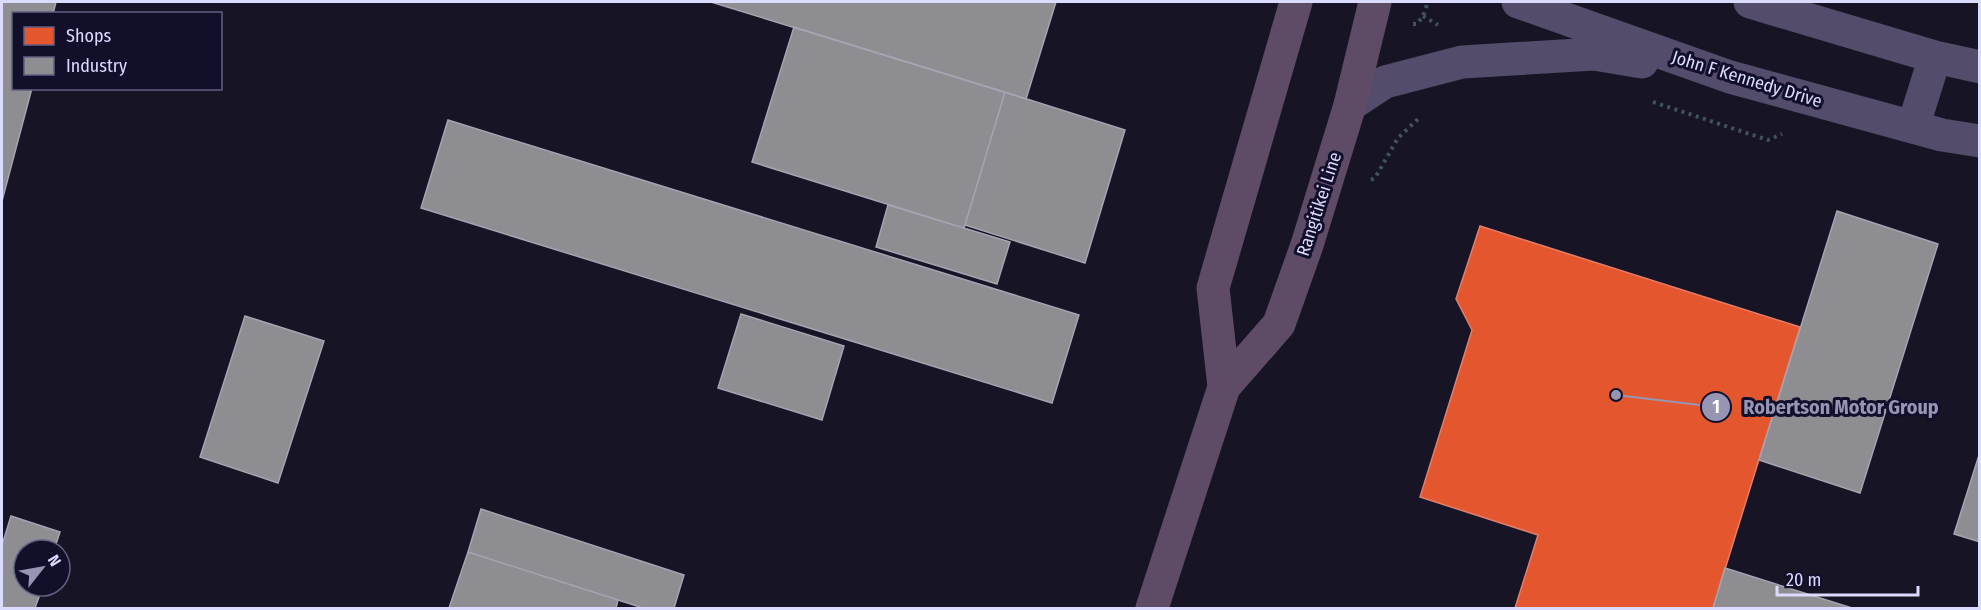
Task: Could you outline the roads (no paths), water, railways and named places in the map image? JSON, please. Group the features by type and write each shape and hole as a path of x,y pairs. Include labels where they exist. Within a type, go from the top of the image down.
{"highway":[{"name":"Rangitikei Line","path":"1224,387 1213,288 1296,2"},
{"name":"Rangitikei Line","path":"1152,609 1224,387 1279,324 1350,105 1375,2"}],"main road":[{"name":"John F Kennedy Drive","path":"1518,2 1730,77 1942,135 1980,141"},
{"path":"1750,2 1935,57 1980,68"},
{"path":"1350,105 1384,82 1462,62 1594,54 1730,77"},
{"path":"1913,126 1935,57"}],"place":[{"name":"Robertson Motor Group","path":"1616,395"}]}
